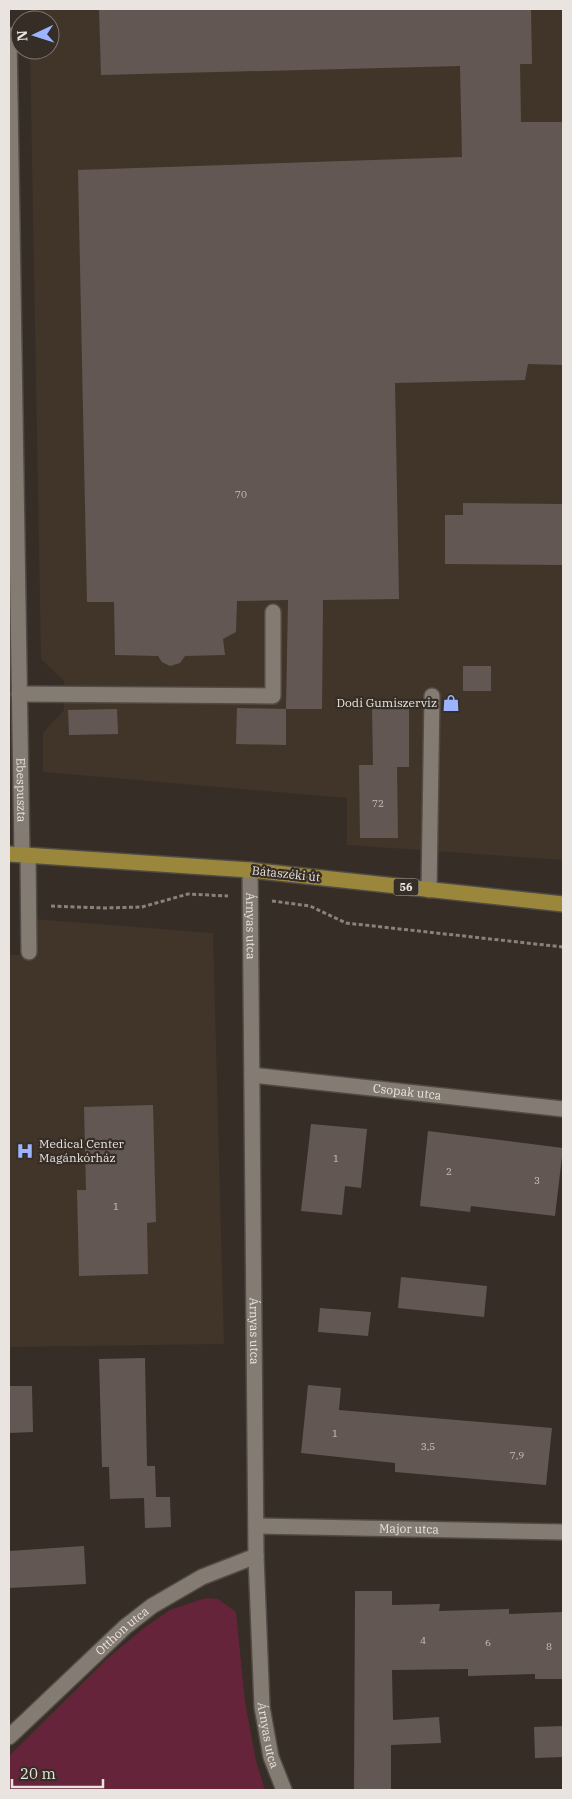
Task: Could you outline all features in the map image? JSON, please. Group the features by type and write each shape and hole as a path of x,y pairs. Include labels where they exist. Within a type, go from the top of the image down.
{"main road":[{"name":"Bátaszéki út","path":"20,855 250,870 563,904"}],"street":[{"name":"Ebespuszta","path":"9,35 19,694 14,745 20,855 29,905 29,952"},
{"path":"19,694 273,696 273,612"},
{"path":"429,890 432,696"},
{"name":"Árnyas utca","path":"250,870 256,1556 262,1707 270,1757 284,1790"},
{"name":"Csopak utca","path":"252,1075 563,1109"},
{"name":"Major utca","path":"257,1526 563,1532"},
{"name":"Otthon utca","path":"9,1737 125,1627 152,1606 202,1577 256,1556"}],"path":[{"path":"29,905 133,908 188,894 249,897 310,906 346,922 563,947"}],"shaded area":[{"path":"563,9 563,860 347,845 347,798 43,772 43,733 64,710 64,681 41,659 30,60 60,60 60,10 30,10"},
{"path":"34,919 213,933 224,1344 9,1347 9,955 35,955"},
{"path":"206,1598 218,1599 236,1612 245,1702 256,1761 265,1790 9,1790 9,1756 108,1658 144,1628 170,1610"}],"building":[{"path":"99,9 531,9 532,64 520,64 521,122 563,122 563,365 528,364 525,380 395,383 399,599 323,600 322,709 286,709 288,600 237,601 236,632 223,639 225,655 185,656 180,663 170,666 162,662 158,656 115,655 114,602 87,602 78,170 462,157 460,66 101,75"},
{"path":"463,503 563,504 563,565 445,564 445,515 463,515"},
{"path":"463,666 491,666 491,691 463,691"},
{"path":"372,705 409,705 409,767 397,767 398,838 360,838 359,765 373,765"},
{"path":"237,708 286,709 286,745 236,744"},
{"path":"117,709 118,734 69,735 68,710"},
{"path":"153,1105 156,1222 147,1223 148,1274 79,1276 77,1190 86,1190 84,1107"},
{"path":"311,1124 367,1129 361,1188 345,1186 342,1215 301,1211"},
{"path":"428,1131 563,1148 555,1216 471,1206 470,1212 420,1206"},
{"path":"401,1277 487,1286 484,1317 398,1308"},
{"path":"320,1308 371,1312 368,1336 318,1332"},
{"path":"145,1358 147,1466 155,1466 156,1497 170,1497 171,1527 145,1528 144,1498 110,1499 109,1467 102,1467 99,1359"},
{"path":"308,1385 341,1388 339,1410 552,1428 546,1485 395,1472 395,1463 301,1453"},
{"path":"9,1386 32,1386 33,1432 9,1433"},
{"path":"84,1546 86,1584 9,1588 9,1551"},
{"path":"355,1591 392,1591 392,1605 440,1604 439,1611 509,1609 509,1614 563,1612 563,1679 535,1679 535,1674 468,1676 468,1669 392,1670 393,1720 439,1717 441,1743 391,1745 391,1790 354,1790"},
{"path":"563,1726 563,1757 535,1758 534,1727"}],"place":[{"name":"Dodi Gumiszerviz","path":"451,703"},
{"name":"Medical Center Magánkórház","path":"25,1151"}]}
